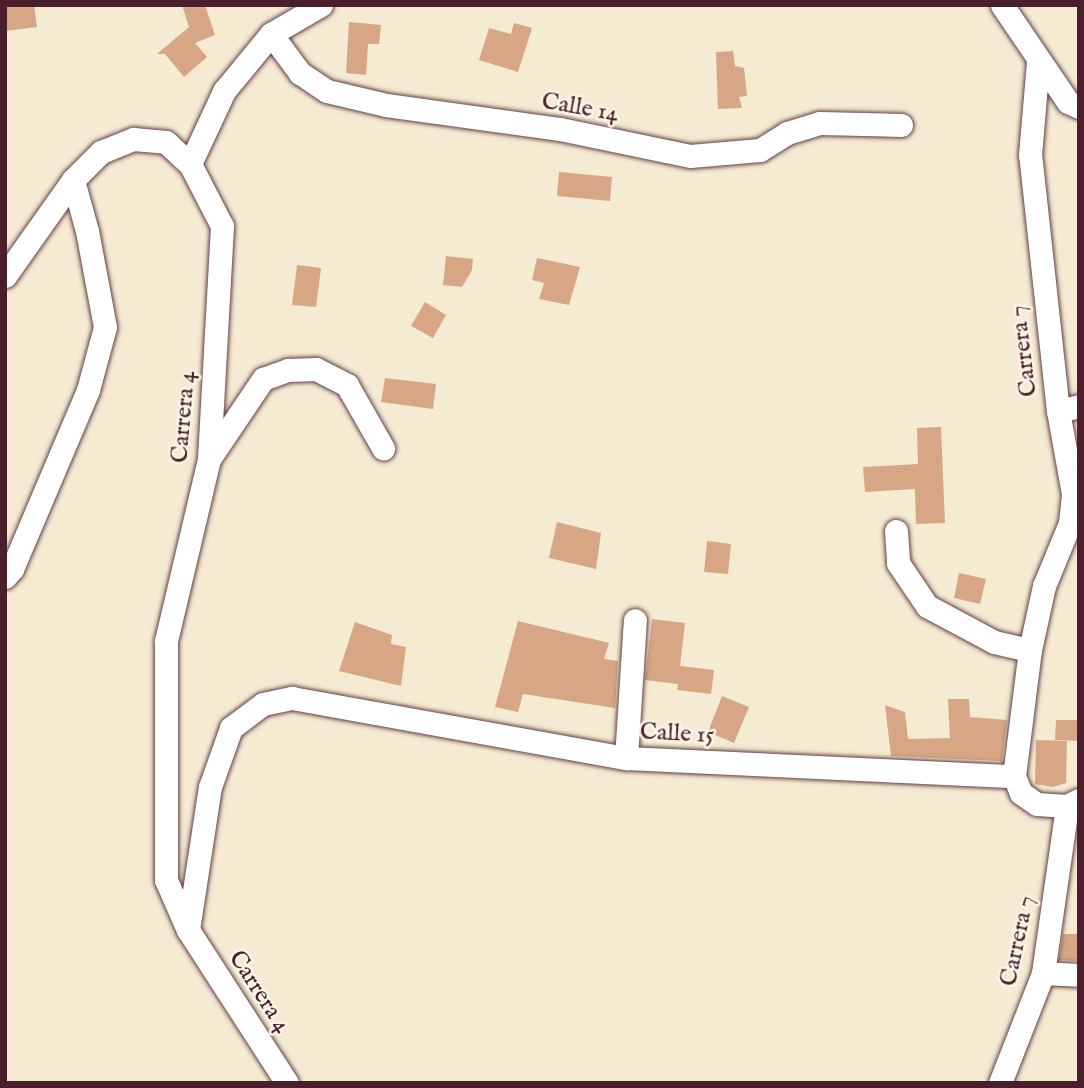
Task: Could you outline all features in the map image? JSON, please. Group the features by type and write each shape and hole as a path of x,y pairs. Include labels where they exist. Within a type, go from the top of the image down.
{"street":[{"path":"190,164 224,91 271,34 321,5"},
{"path":"1002,5 1068,102 1079,107"},
{"name":"Calle 14","path":"271,34 300,73 327,91 386,105 560,129 690,156 760,149 787,133 819,123 901,125"},
{"name":"Carrera 7","path":"1014,776 1030,650 1044,586 1070,523 1073,494 1068,408 1030,155 1038,61"},
{"name":"Carrera 4","path":"5,275 73,180 101,152 133,139 166,142 190,164 222,226 209,459 166,641 166,880 188,930 287,1083"},
{"path":"5,577 12,569 88,390 105,327 87,231 73,180"},
{"path":"209,459 263,379 288,370 316,369 347,385 383,448"},
{"path":"896,531 898,563 927,606 994,642 1030,650"},
{"path":"626,758 635,620"},
{"name":"Calle 15","path":"188,930 210,787 231,728 263,704 292,698 626,758 1014,776"},
{"path":"1014,776 1021,793 1037,804 1073,803"},
{"name":"Carrera 7","path":"1000,1083 1043,973 1073,803"},
{"path":"1043,973 1079,975"}],"building":[{"path":"5,5 34,5 37,27 5,31"},
{"path":"182,5 205,5 215,35 195,43 207,57 184,77 165,54 157,54 189,27"},
{"path":"349,22 381,25 379,44 368,44 366,75 346,73"},
{"path":"514,23 532,28 518,72 479,60 489,28 511,34"},
{"path":"733,51 735,66 744,68 747,96 739,97 742,108 718,109 716,52"},
{"path":"559,172 612,177 610,201 557,196"},
{"path":"446,256 473,259 472,270 462,287 443,285"},
{"path":"537,258 580,267 569,305 539,299 544,283 532,280"},
{"path":"297,265 321,268 316,307 292,305"},
{"path":"425,302 446,315 433,338 411,326"},
{"path":"385,378 436,384 433,409 381,402"},
{"path":"941,427 945,523 916,524 915,489 865,492 863,467 918,464 917,428"},
{"path":"557,522 601,533 596,569 549,558"},
{"path":"707,541 731,544 728,574 704,572"},
{"path":"959,573 986,579 980,604 954,598"},
{"path":"652,619 685,623 680,666 714,670 711,694 677,690 678,684 645,680"},
{"path":"518,621 609,643 604,659 618,661 615,708 523,694 518,712 495,707"},
{"path":"355,622 392,635 391,644 406,647 401,686 339,671"},
{"path":"722,696 749,707 734,743 708,732"},
{"path":"948,699 969,699 970,717 1007,720 1002,761 891,756 885,705 905,712 908,739 950,738"},
{"path":"1056,720 1079,720 1079,741 1055,740"},
{"path":"1036,740 1067,741 1066,783 1053,787 1035,784"},
{"path":"1063,934 1079,934 1079,961 1059,960"}]}
